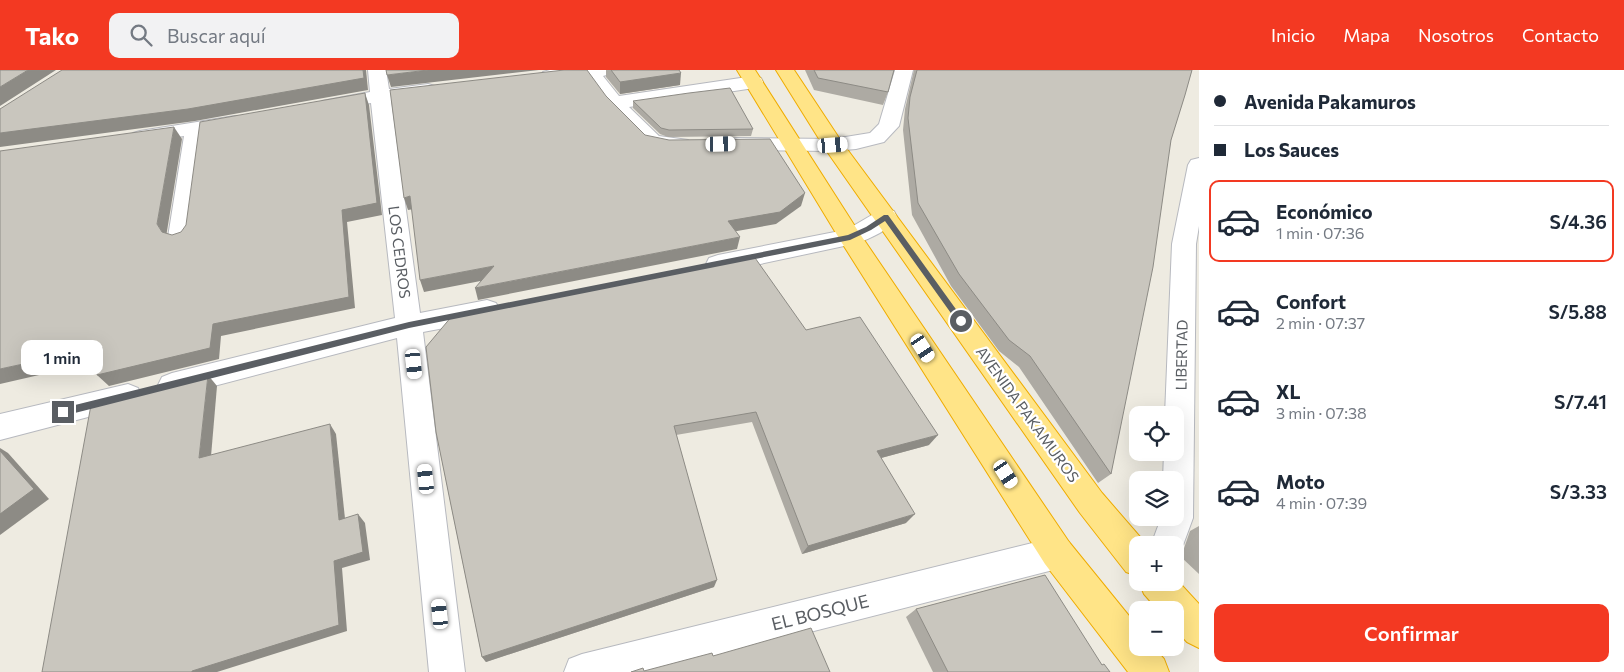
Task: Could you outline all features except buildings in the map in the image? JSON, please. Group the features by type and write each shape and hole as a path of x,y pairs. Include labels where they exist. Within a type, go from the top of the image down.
{"highway":[{"name":"AVENIDA PAKAMUROS","path":"784,70 833,145 1091,503 1129,549"},
{"path":"750,76 850,237 1057,553 1151,672"},
{"path":"1164,591 1199,630"}],"street":[{"path":"533,78 597,71 614,103 652,141 668,145 792,143 833,145 856,143 877,138 888,126 904,70"},
{"path":"614,103 750,76"},
{"path":"312,108 378,83 447,88"},
{"name":"LOS CEDROS","path":"378,83 409,325 447,672"},
{"path":"117,140 195,130 253,119"},
{"path":"180,237 195,130"},
{"name":"LIBERTAD","path":"1170,536 1177,518 1184,244 1199,165"},
{"path":"693,268 850,237 869,229 886,217"},
{"path":"0,438 12,424 409,325 507,306"},
{"name":"EL BOSQUE","path":"582,672 1057,553"}],"route":[{"path":"63,412 409,325 850,237 869,229 886,217 961,321"}]}
